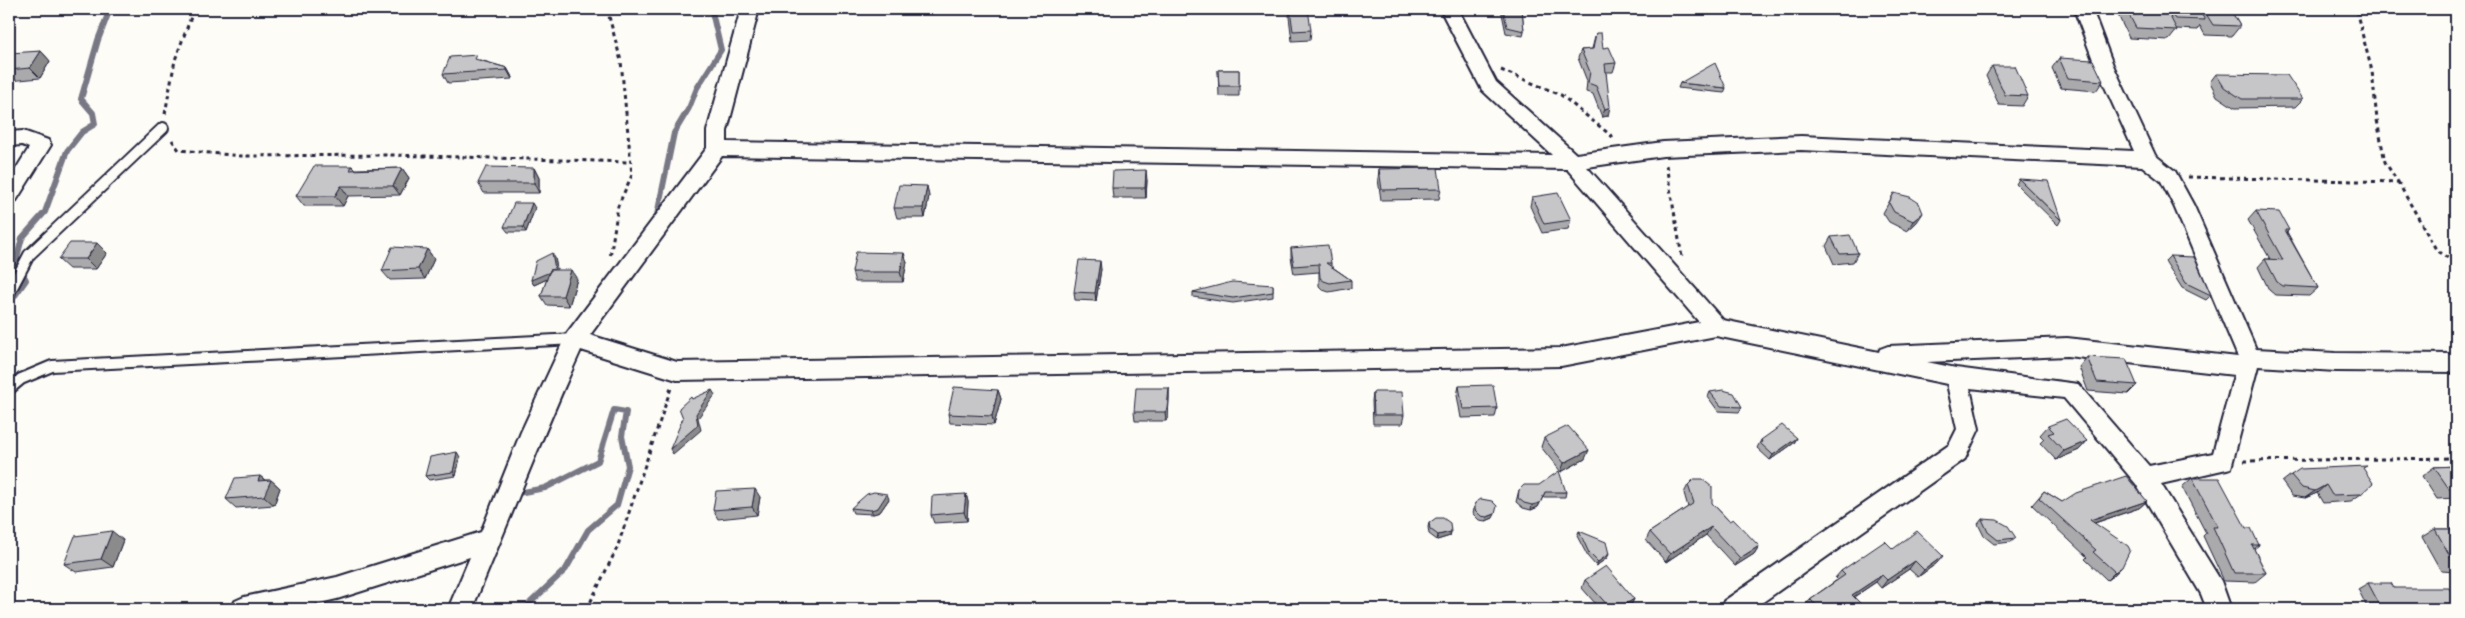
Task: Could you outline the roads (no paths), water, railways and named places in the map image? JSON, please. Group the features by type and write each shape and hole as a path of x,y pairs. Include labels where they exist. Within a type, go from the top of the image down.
{"street":[{"path":"460,609 490,540 532,432 575,339 717,149 717,131 750,9"},
{"path":"1449,9 1489,86 1572,162 1716,327"},
{"path":"2083,9 2104,65 2147,159 2168,176 2184,206 2247,362 2223,461 2144,477"},
{"path":"9,139 23,138 41,145 9,196"},
{"path":"717,149 1572,162 1663,149 1801,143 2147,159"},
{"path":"575,339 677,371 1561,357 1716,327 1956,377 2070,390 2144,477 2212,589 2212,606"},
{"path":"1855,356 2066,347 2247,362 2456,363"},
{"path":"1733,609 1957,452 1968,429 1956,377"},
{"path":"244,609 337,588 490,540"}],"lane":[{"path":"9,293 29,255 163,128"},
{"path":"9,388 20,379 52,366 575,339"}],"waterway":[{"path":"9,304 26,280 16,261 22,238 45,212 67,151 82,132 95,124 93,113 81,99 98,40 110,9"},
{"path":"657,215 674,133 689,108 697,88 721,50 712,12 714,9"},
{"path":"513,494 545,488 598,461 614,410 626,412 622,436 628,466 617,505 588,530 566,569 530,603 527,609"}]}
